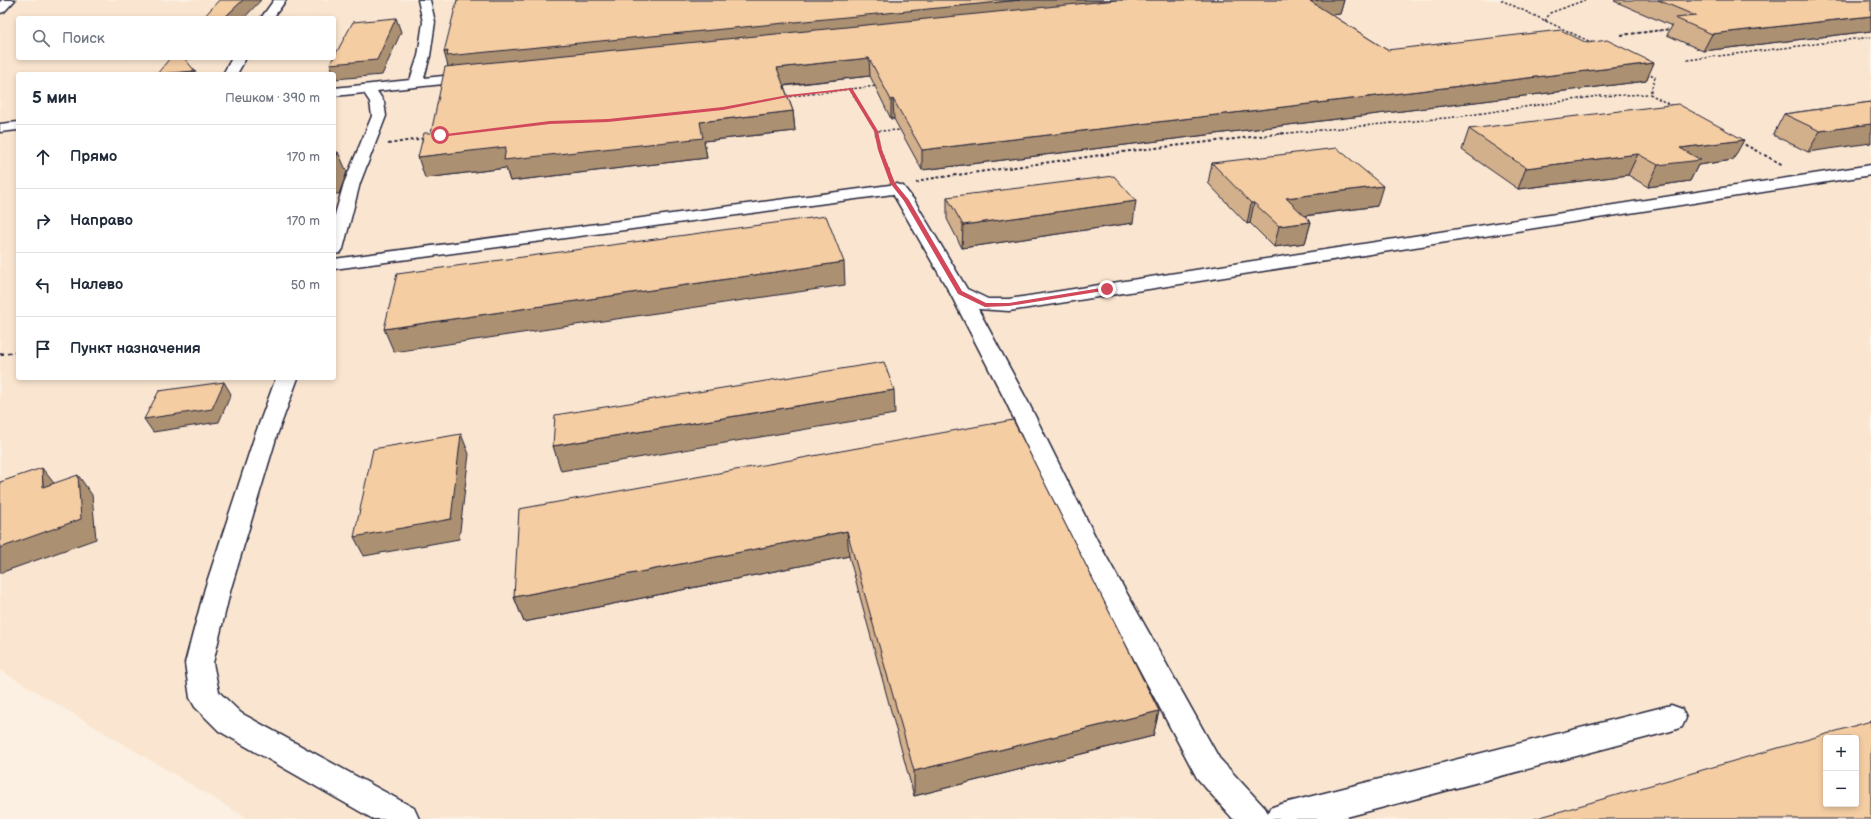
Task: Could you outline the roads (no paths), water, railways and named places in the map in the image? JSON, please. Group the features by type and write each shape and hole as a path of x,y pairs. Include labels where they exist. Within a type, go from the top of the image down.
{"lane":[{"path":"0,9 9,0"},
{"path":"268,16 280,0"},
{"path":"416,83 424,56 428,22 424,0"},
{"path":"231,72 238,60"},
{"path":"336,92 485,76"},
{"path":"336,242 352,183 379,116 377,102 368,89"},
{"path":"0,128 16,126"},
{"path":"960,292 985,305 1009,305 1870,170"},
{"path":"336,264 897,189 906,200 960,292 1017,402 1084,540 1208,768 1254,819"},
{"path":"286,380 266,435 220,581 199,662 205,698 230,722 403,819"},
{"path":"1281,819 1671,718"}],"railway":[{"path":"1621,35 1680,28"}]}
